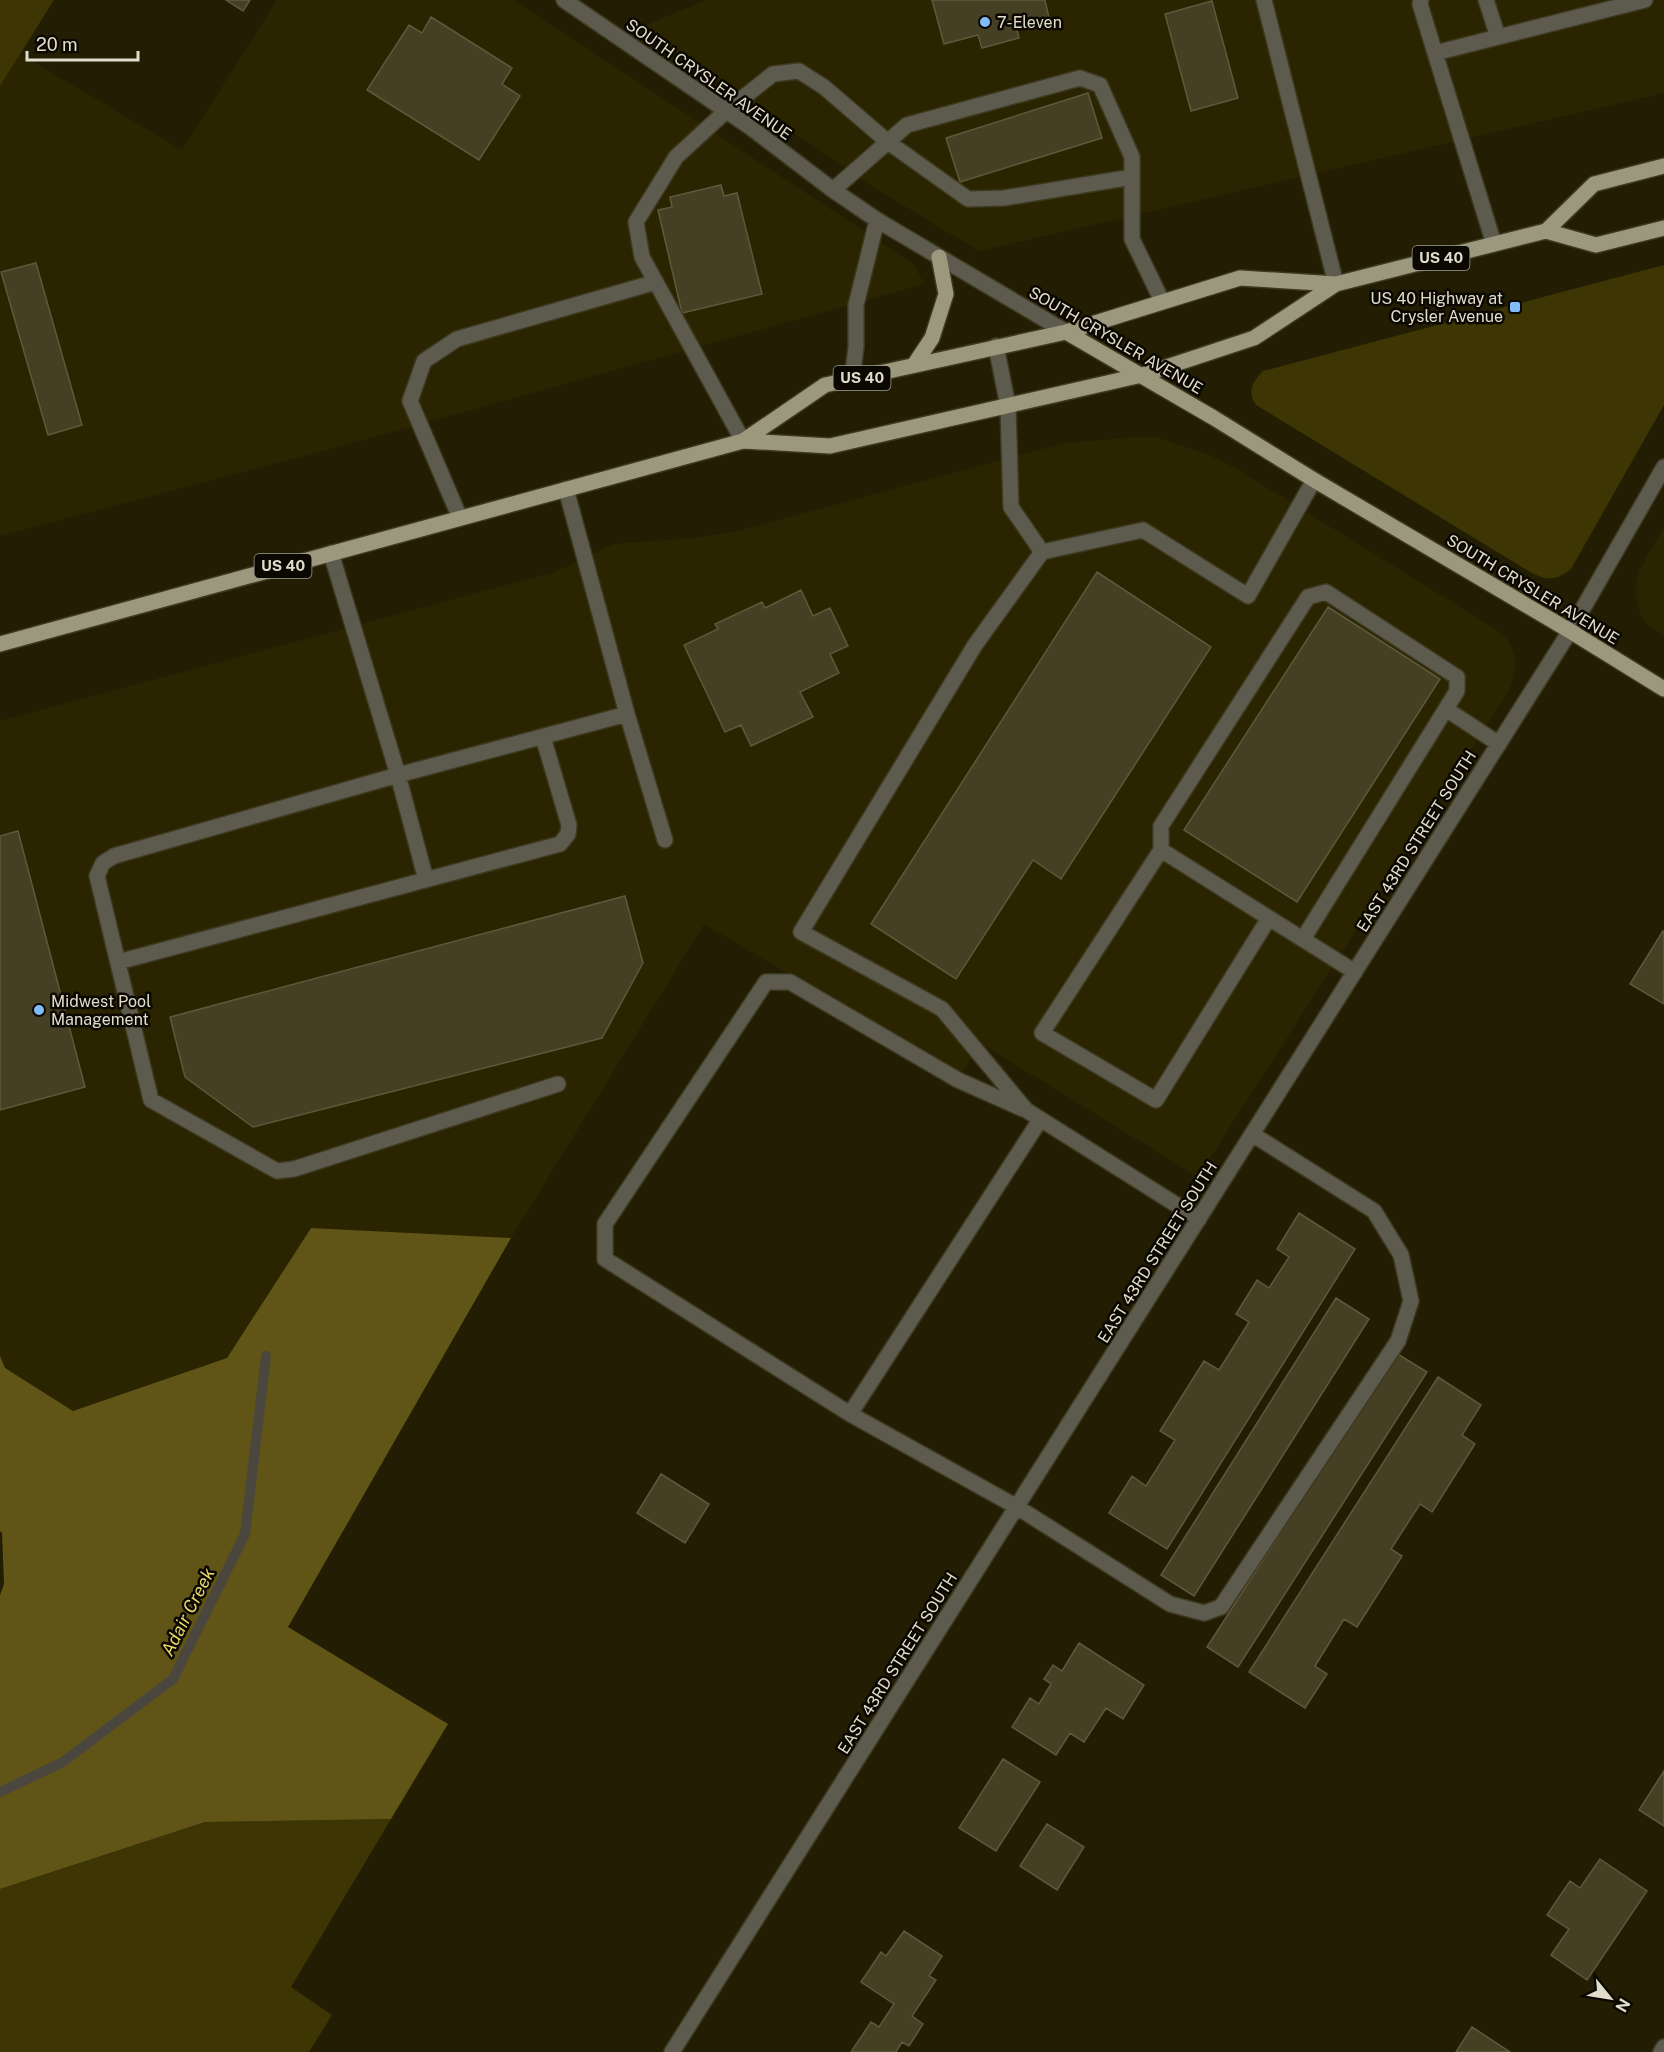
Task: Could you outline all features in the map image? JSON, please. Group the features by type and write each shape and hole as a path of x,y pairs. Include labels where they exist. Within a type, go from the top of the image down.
{"main road":[{"path":"1546,231 1594,184 1664,166"},
{"name":"US 40","path":"743,441 825,385 1066,332 1240,278 1336,284 1546,231 1596,245 1664,228"},
{"path":"914,365 932,338 942,313 946,294 939,257"},
{"name":"US 40","path":"0,644 743,441 830,446 1142,375 1254,338 1336,284"},
{"name":"SOUTH CRYSLER AVENUE","path":"1066,332 1142,375 1664,689"}],"street":[{"name":"SOUTH CRYSLER AVENUE","path":"564,0 750,127 832,190 877,220 1066,332"},
{"path":"1264,0 1336,284"},
{"path":"1421,0 1419,4 1494,244"},
{"path":"1486,0 1498,37"},
{"path":"1435,53 1645,0"},
{"path":"743,441 642,257 636,222 676,157 725,112 773,74 798,71 824,87 888,142 968,199 1004,198 1132,177"},
{"path":"832,190 907,125 1080,78 1100,85 1132,157 1132,239 1162,301"},
{"path":"852,380 856,347 856,305 877,220"},
{"path":"460,518 410,401 424,361 457,339 656,282"},
{"path":"996,346 1008,406 1011,507 1042,552"},
{"name":"EAST 43RD STREET SOUTH","path":"672,2052 1570,631 1664,467"},
{"path":"1026,1110 942,1009 801,932 975,645 1042,552 1143,530 1248,596 1314,480"},
{"path":"566,489 627,714 665,840"},
{"path":"331,554 398,775 426,880"},
{"path":"1269,918 1156,1100 1042,1033 1161,850 1161,826 1308,597 1326,592 1457,677 1457,691 1303,939"},
{"path":"1446,709 1499,744"},
{"path":"558,1084 294,1169 277,1171 151,1100 97,876 103,863 114,856 398,775 627,714"},
{"path":"118,962 560,844 565,839 569,825 543,737"},
{"path":"1161,850 1355,972"},
{"path":"1199,1219 1026,1110 958,1080 790,982 766,982 605,1224 605,1259 850,1414 1017,1507 1170,1604 1204,1613 1221,1606 1398,1341 1411,1301 1401,1255 1374,1211 1252,1134"},
{"path":"850,1414 1040,1119"},
{"path":"1661,2052 1664,2047"}],"shaded area":[{"path":"0,0 54,0 0,86"},
{"path":"277,0 514,0 912,263 925,284 334,448 0,536 0,86 20,54 182,150"},
{"path":"706,0 1664,0 1664,93 979,251 878,190 639,28"},
{"path":"1664,265 1664,405 1571,569 1556,578 1541,577 1530,572 1256,405 1253,400 1252,387 1263,371"},
{"path":"1156,437 1211,456 1237,469 1497,630 1508,640 1514,653 1515,672 1510,689 1198,1177 982,1044 960,1074 704,924 511,1238 311,1228 227,1358 73,1411 5,1368 0,1356 0,721 555,572 614,544 693,538 738,531 1064,443"},
{"path":"1664,527 1664,635 1648,625 1640,613 1635,591 1640,569"},
{"path":"311,1228 511,1238 288,1627 448,1724 391,1819 205,1822 0,1889 0,1595 4,1584 2,1533 0,1531 0,1356 5,1368 73,1411 227,1358"},
{"path":"391,1819 291,1987 332,2015 309,2052 0,2052 0,1889 205,1822"}],"building":[{"path":"226,0 250,0 243,11"},
{"name":"7-Eleven","path":"932,0 1045,0 1049,18 1016,26 1019,38 982,48 978,35 944,44"},
{"path":"1212,1 1238,98 1191,111 1165,14"},
{"path":"431,17 512,68 502,84 520,96 479,160 367,90 409,25 422,33"},
{"path":"1088,93 1102,138 960,182 946,138"},
{"path":"721,185 724,196 737,193 762,294 682,313 658,210 672,207 670,197"},
{"path":"36,263 82,425 48,435 1,272"},
{"path":"1097,572 1211,647 1061,879 1033,860 956,979 871,924"},
{"path":"801,590 813,616 830,608 848,646 830,654 839,673 800,692 813,717 751,746 741,725 725,732 684,645 718,629 715,624 762,602 765,608"},
{"path":"1328,607 1440,679 1297,902 1184,830"},
{"path":"18,831 85,1087 0,1110 0,836"},
{"path":"625,896 643,963 602,1038 253,1127 185,1077 170,1017"},
{"path":"1664,932 1664,1004 1630,984"},
{"path":"1299,1213 1355,1249 1167,1549 1109,1513 1132,1476 1146,1486 1175,1440 1160,1431 1204,1361 1219,1370 1249,1322 1236,1314 1257,1280 1269,1288 1289,1257 1277,1249"},
{"path":"1336,1298 1369,1319 1194,1596 1161,1575"},
{"path":"1396,1353 1427,1372 1238,1667 1207,1647"},
{"path":"1438,1377 1481,1405 1462,1435 1475,1444 1432,1512 1420,1504 1391,1549 1402,1556 1357,1627 1344,1619 1315,1666 1327,1674 1305,1708 1249,1672"},
{"path":"661,1474 709,1504 685,1543 637,1513"},
{"path":"1079,1643 1144,1685 1123,1719 1106,1708 1084,1742 1070,1733 1056,1755 1012,1727 1030,1698 1039,1704 1051,1684 1044,1679 1053,1665 1062,1671"},
{"path":"1003,1759 1040,1782 996,1851 959,1828"},
{"path":"1664,1771 1664,1826 1639,1810"},
{"path":"1047,1824 1084,1847 1057,1890 1020,1866"},
{"path":"1600,1859 1647,1891 1587,1980 1551,1955 1569,1929 1547,1915 1570,1881 1580,1888"},
{"path":"904,1931 942,1956 929,1976 936,1980 912,2016 923,2024 909,2046 902,2042 896,2052 851,2052 871,2022 879,2027 894,2004 861,1982 881,1952 886,1956"},
{"path":"1472,2027 1510,2052 1456,2052"}],"waterway":[{"name":"Adair Creek","path":"0,1792 63,1762 173,1679 245,1534 266,1356"}],"place":[{"name":"7-Eleven","path":"985,22"},
{"name":"US 40 Highway at Crysler Avenue","path":"1515,307"},
{"name":"Midwest Pool Management","path":"39,1010"}]}
